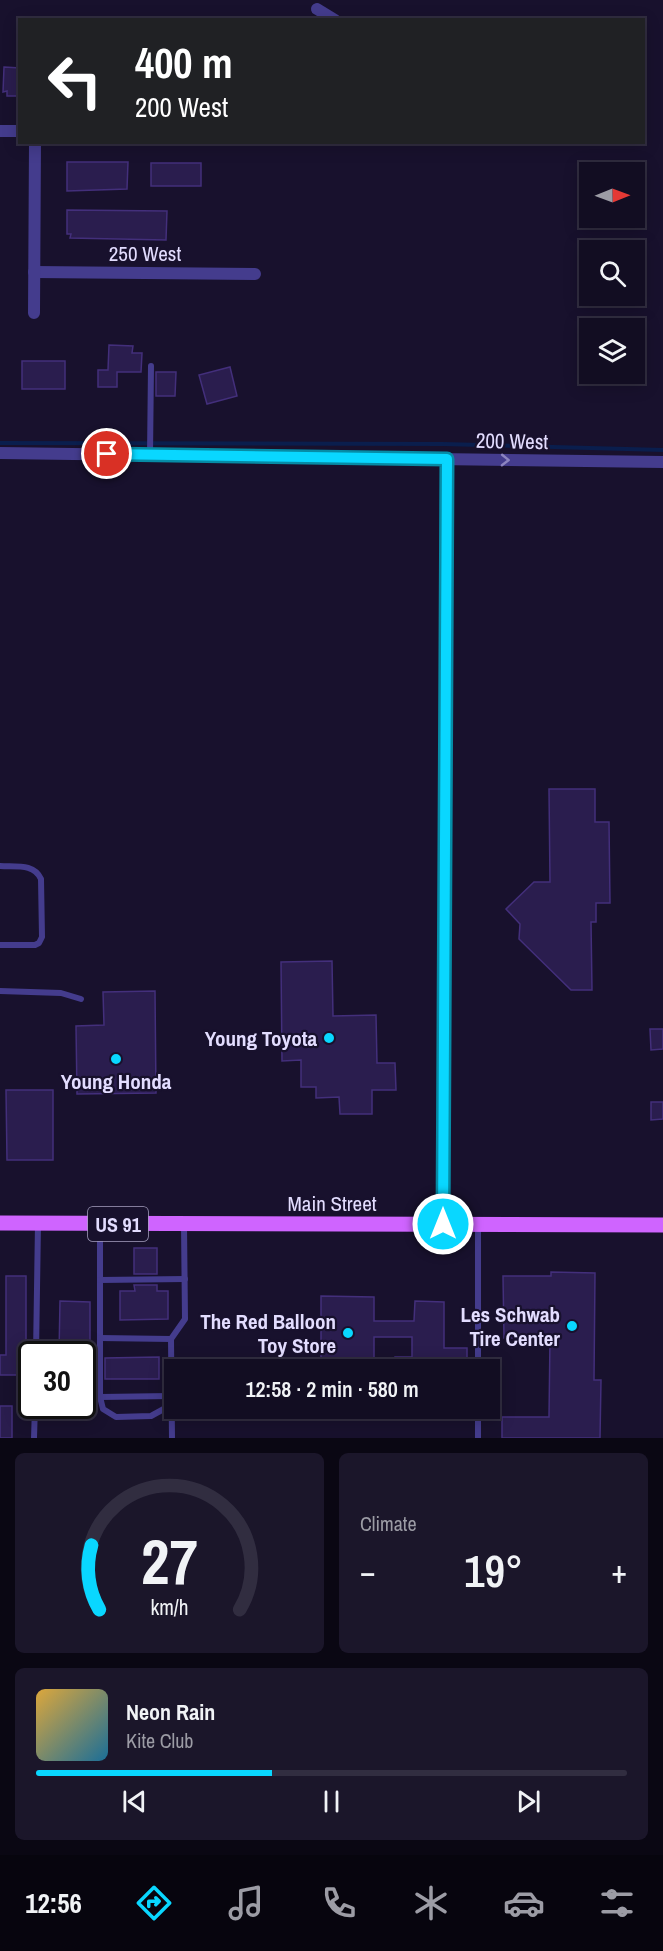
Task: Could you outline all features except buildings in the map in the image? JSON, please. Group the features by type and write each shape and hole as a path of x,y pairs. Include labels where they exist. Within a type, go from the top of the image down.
{"main road":[{"name":"Main Street","path":"0,1223 663,1225"}],"street":[{"path":"317,9 332,18"},
{"path":"0,131 18,131"},
{"path":"34,313 35,144"},
{"name":"250 West","path":"34,272 255,274"},
{"name":"200 West","path":"0,453 150,451 663,462"},
{"path":"443,1224 447,459"}],"lane":[{"path":"150,451 151,366"},
{"path":"0,866 31,867 38,872 41,879 42,937 35,945 0,945"},
{"path":"0,991 61,993 81,999"},
{"path":"36,1341 38,1224"},
{"path":"100,1224 100,1397 104,1409 116,1417 151,1416 164,1409"},
{"path":"171,1359 171,1339 185,1319 184,1224"},
{"path":"478,1224 478,1359"},
{"path":"100,1280 185,1279"},
{"path":"100,1338 171,1339"},
{"path":"100,1397 164,1396"},
{"path":"34,1438 35,1419"},
{"path":"171,1419 172,1438"},
{"path":"478,1419 478,1438"}],"waterway":[{"path":"0,443 443,444 663,450"}],"place":[{"name":"Young Toyota","path":"329,1038"},
{"name":"Young Honda","path":"116,1059"},
{"name":"Les Schwab Tire Center","path":"572,1326"},
{"name":"The Red Balloon Toy Store","path":"348,1333"}],"route":[{"path":"107,454 447,459 443,1224"}]}
